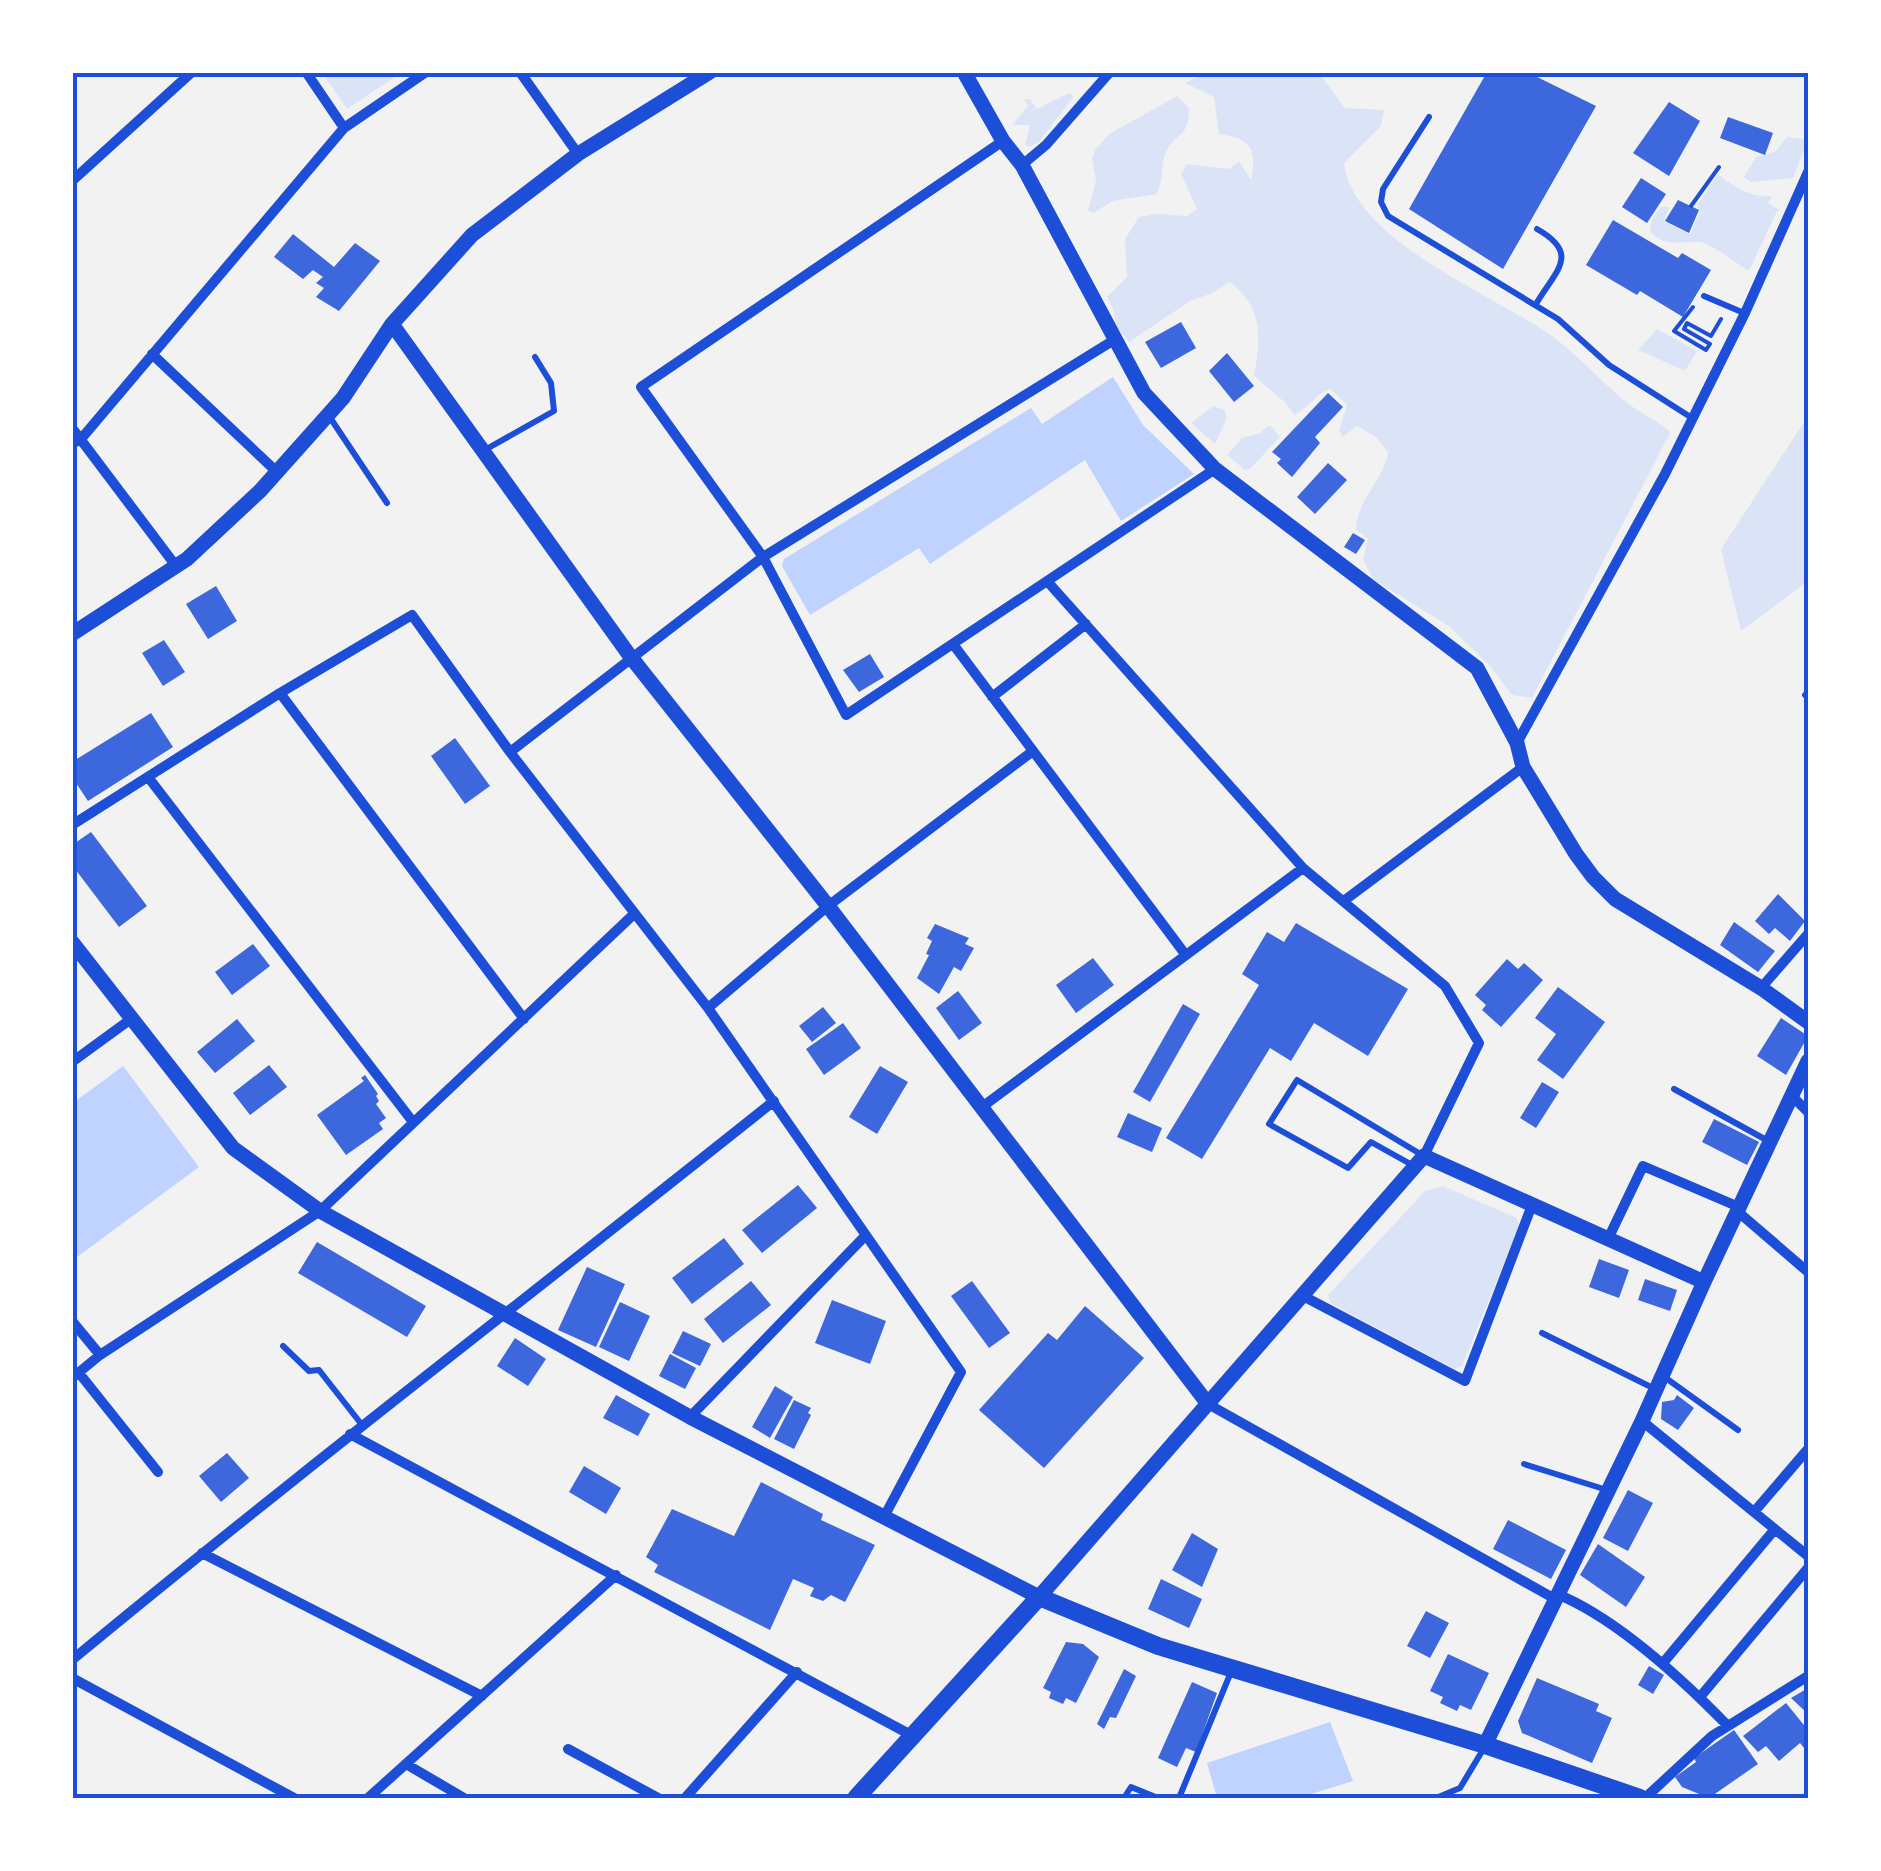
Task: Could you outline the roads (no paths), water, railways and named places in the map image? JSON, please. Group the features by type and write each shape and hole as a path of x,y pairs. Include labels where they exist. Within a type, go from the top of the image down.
{"main road":[{"path":"856,1798 1039,1597 1106,1627 1232,1671 1486,1745 1642,1798"}],"street":[{"path":"72,181 192,72"},
{"path":"306,72 344,128"},
{"path":"77,442 344,128 426,72"},
{"path":"520,72 578,154"},
{"path":"72,634 176,566 248,502 343,398 392,324 472,235 578,154 710,72"},
{"path":"964,72 1022,165 1144,394 1214,469 1477,668 1516,743 1523,767 1593,878 1616,899 1762,988 1808,1022"},
{"path":"1022,165 1046,145 1110,72"},
{"path":"1003,140 641,387 762,557 846,715 1214,469"},
{"path":"1516,743 1692,418 1745,313 1808,172"},
{"path":"392,324 630,656 828,906 1208,1404 1556,1596 1575,1601 1663,1663 1727,1725"},
{"path":"510,752 762,557 1114,340"},
{"path":"152,354 277,472"},
{"path":"72,428 77,442 176,566"},
{"path":"72,942 234,1148 320,1211 690,1418 1039,1597 1419,1161 1479,1043 1445,986 1303,868 1048,581"},
{"path":"72,826 280,692 412,615 510,752 708,1008 961,1372 884,1517"},
{"path":"992,697 1086,624"},
{"path":"953,644 1185,954"},
{"path":"280,692 524,1019"},
{"path":"708,1008 828,906 1034,752"},
{"path":"1345,900 1523,767"},
{"path":"148,777 413,1122"},
{"path":"982,1106 1303,868"},
{"path":"158,1472 76,1375 100,1355 320,1211 634,914"},
{"path":"1762,988 1808,934"},
{"path":"72,1062 132,1019"},
{"path":"1486,1745 1808,1062"},
{"path":"1792,1096 1808,1112"},
{"path":"72,1660 362,1424 774,1102"},
{"path":"1419,1161 1532,1205 1704,1282"},
{"path":"1608,1239 1643,1166 1738,1209 1808,1272"},
{"path":"1303,1296 1465,1380 1532,1205"},
{"path":"690,1418 865,1236"},
{"path":"72,1322 100,1355"},
{"path":"1642,1421 1808,1556"},
{"path":"350,1434 911,1735"},
{"path":"1754,1512 1808,1449"},
{"path":"1663,1663 1775,1529"},
{"path":"202,1553 482,1696"},
{"path":"1700,1697 1808,1568"},
{"path":"368,1798 616,1574"},
{"path":"685,1798 797,1672"},
{"path":"1642,1798 1727,1725 1808,1676"},
{"path":"72,1678 294,1798"},
{"path":"568,1749 658,1798"},
{"path":"406,1764 464,1798"}],"lane":[{"path":"1428,117 1383,189 1381,202 1388,216 1536,304 1609,365 1692,418"},
{"path":"1536,304 1563,258 1562,246 1556,239 1538,229"},
{"path":"1704,296 1745,313"},
{"path":"482,452 554,411 551,383 536,357"},
{"path":"328,414 387,503"},
{"path":"1296,1080 1419,1161 1371,1142 1348,1168 1269,1124 1296,1080"},
{"path":"1674,1090 1771,1142"},
{"path":"1542,1333 1659,1382 1738,1430"},
{"path":"283,1346 309,1371 319,1370 362,1424"},
{"path":"1524,1464 1608,1490"},
{"path":"1179,1798 1232,1671"},
{"path":"1436,1798 1460,1788 1486,1745"},
{"path":"1124,1798 1132,1788 1158,1798"}],"water":[{"path":"1113,377 1143,425 1194,474 1121,521 1085,460 930,564 919,548 810,615 782,566 784,559 1031,408 1042,424"},
{"path":"123,1066 199,1167 73,1260 73,1103"},
{"path":"1330,1722 1353,1781 1298,1798 1217,1798 1207,1763"}]}
